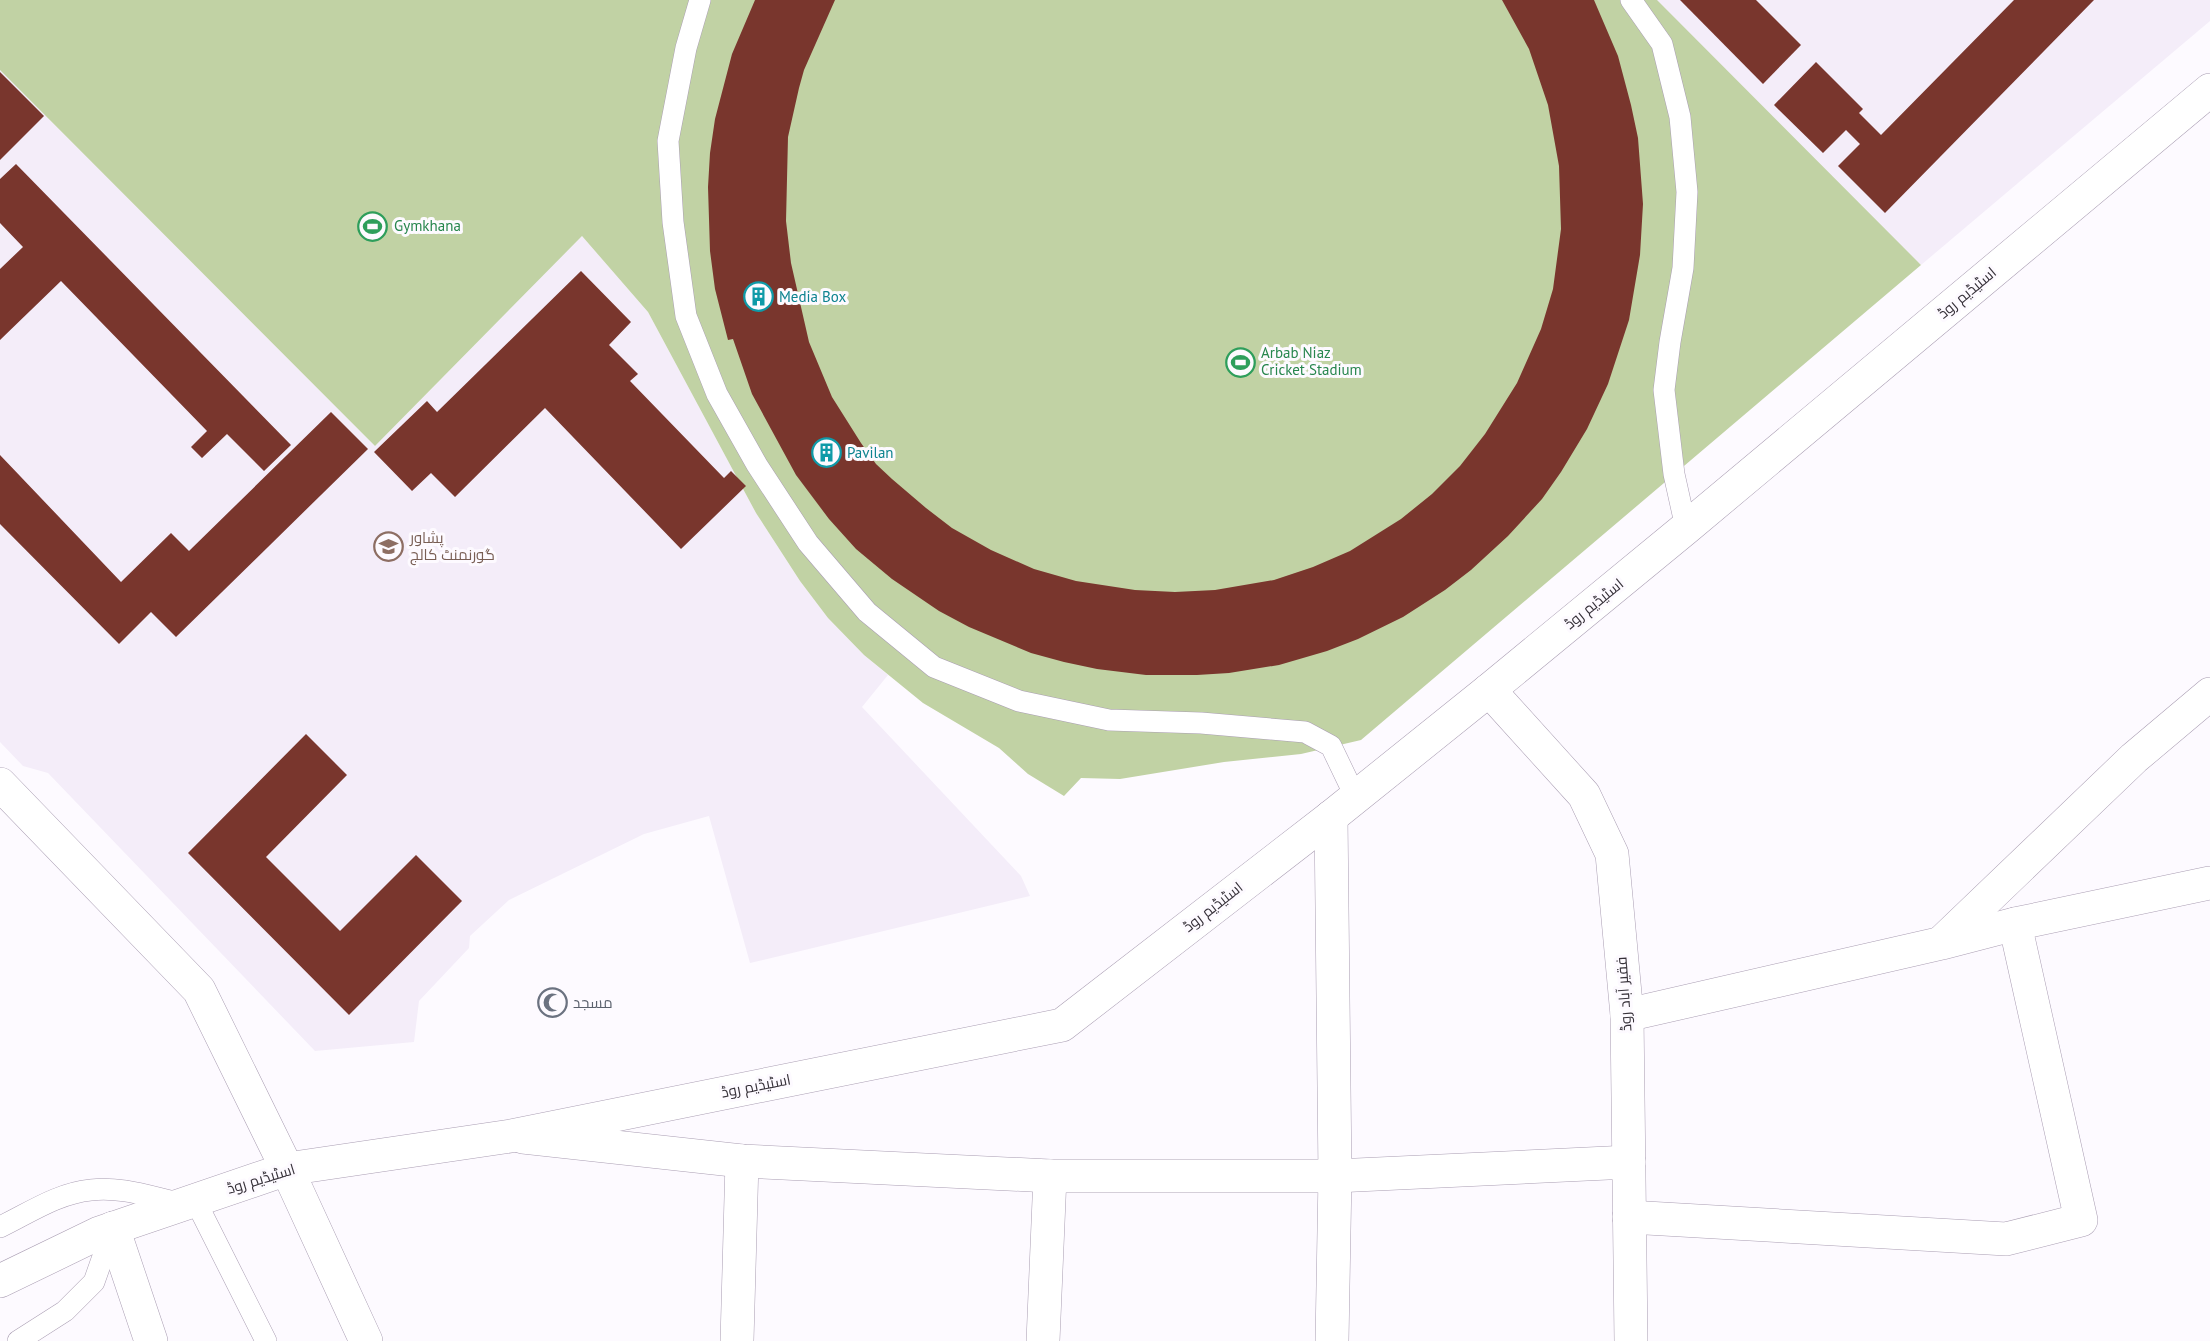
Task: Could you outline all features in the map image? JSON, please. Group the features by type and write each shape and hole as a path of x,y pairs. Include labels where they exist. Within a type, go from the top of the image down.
{"street":[{"name":"اسٹیڈیم روڈ","path":"0,1281 106,1231 287,1169 511,1136 1062,1025 1489,690 2205,102"},
{"name":"فقیر آباد روڈ","path":"1489,690 1584,795 1612,854 1627,1015 1631,1341"},
{"path":"1942,943 2134,758 2210,694"},
{"path":"0,784 199,990 287,1169 366,1341"},
{"path":"1332,1341 1343,806"},
{"path":"1627,1015 1942,943 2015,924 2210,883"},
{"path":"1629,1217 2006,1239 2081,1220 2015,924"},
{"path":"511,1136 742,1161 1050,1176 1335,1176 1629,1162"},
{"path":"738,1341 742,1161"},
{"path":"1043,1341 1050,1176"},
{"path":"106,1231 151,1341"}],"lane":[{"path":"700,0 686,48 668,141 673,222 686,316 717,394 757,465 808,543 867,612 934,667 1020,701 1110,720 1201,723 1305,732 1331,746 1343,806"},
{"path":"1631,0 1662,44 1680,117 1688,192 1683,268 1664,390 1674,474 1686,528"},
{"path":"0,1227 60,1197 92,1189 131,1192 189,1202 266,1341"},
{"path":"18,1341 65,1311 94,1282 106,1231"}],"shaded area":[{"path":"1651,0 2210,0 2210,21 1921,265"},
{"name":"پشاور گورنمنٹ کالج","path":"0,70 375,446 582,236 648,312 756,513 800,581 828,618 864,655 888,675 862,707 1021,876 1030,896 750,963 709,816 644,834 509,900 470,936 469,948 419,1001 414,1042 315,1051 48,773 23,766 0,742"}],"green space":[{"name":"Arbab Niaz Cricket Stadium","path":"0,0 1657,0 1921,265 1361,740 1301,754 1224,762 1120,779 1081,778 1064,796 1028,774 999,748 923,703 864,655 828,618 800,581 756,513 648,312 582,236 375,446 0,70"}],"building":[{"path":"755,0 835,0 804,70 788,137 786,221 791,263 809,342 832,397 861,443 876,464 926,508 952,528 991,550 1034,569 1076,581 1135,590 1175,592 1215,590 1274,580 1350,551 1401,519 1432,494 1460,466 1485,434 1517,383 1541,329 1553,289 1561,229 1559,166 1548,105 1529,49 1502,0 1594,0 1618,56 1631,105 1638,138 1643,204 1640,255 1629,320 1608,384 1587,429 1542,499 1508,536 1471,570 1403,617 1327,651 1279,665 1229,673 1146,675 1064,662 1031,653 969,627 939,611 892,579 856,549 829,519 796,475 752,394 733,339 728,340 715,289 710,251 708,187 710,153 715,119 732,54"},
{"path":"1680,0 1756,0 1801,45 1763,84"},
{"path":"2014,0 2094,0 1885,213 1838,166 1860,144 1846,130 1823,153 1774,105 1816,62 1863,109 1859,113 1881,135"},
{"path":"0,72 44,116 0,160"},
{"path":"16,164 291,445 264,471 227,434 202,458 191,447 207,431 61,281 0,340 0,269 23,247 0,223 0,179"},
{"path":"581,271 631,322 609,345 638,374 630,381 724,478 731,471 746,486 681,549 545,408 455,497 431,473 412,491 374,452 427,401 437,412"},
{"path":"331,412 368,449 176,637 151,612 119,644 0,524 0,455 121,582 171,533 189,551"},
{"path":"306,734 347,775 266,857 340,931 416,855 462,901 349,1015 188,853"}],"place":[{"name":"Gymkhana","path":"373,226"},
{"name":"Media Box","path":"758,297"},
{"name":"Arbab Niaz Cricket Stadium","path":"1240,362"},
{"name":"Pavilan","path":"826,453"},
{"name":"پشاور گورنمنٹ کالج","path":"389,547"},
{"name":"مسجد","path":"552,1003"}]}
